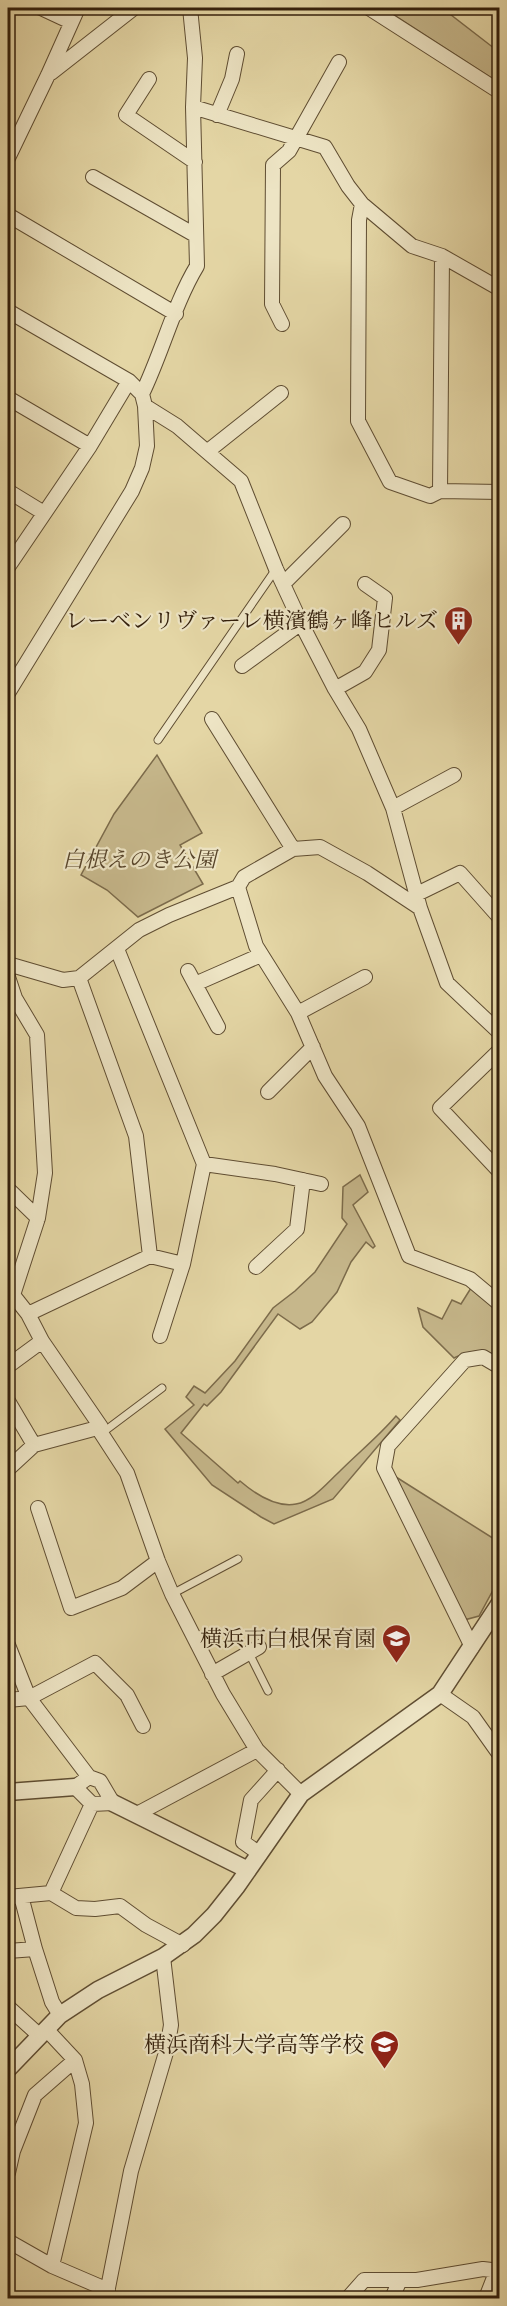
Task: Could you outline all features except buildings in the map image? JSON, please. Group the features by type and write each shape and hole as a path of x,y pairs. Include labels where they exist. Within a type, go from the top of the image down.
{"street":[{"path":"41,8 71,22"},
{"path":"8,158 78,8"},
{"path":"48,75 134,8"},
{"path":"8,693 132,491 142,468 147,446 144,400 187,283 197,266 193,107 195,58 190,8"},
{"path":"369,8 500,92"},
{"path":"217,116 232,79 237,54"},
{"path":"282,324 272,304 273,165 289,151 339,62"},
{"path":"149,79 126,115 195,162"},
{"path":"193,107 325,147 348,186 362,204 412,246 442,256 500,289"},
{"path":"93,177 195,235"},
{"path":"362,204 359,220 358,421 390,482 430,496 440,491 500,492"},
{"path":"8,215 176,314"},
{"path":"440,491 442,256"},
{"path":"8,311 129,381 144,400 208,451 241,482 276,569 301,623 335,690 359,729 393,808 418,901 447,983 500,1033"},
{"path":"8,567 90,446 129,381"},
{"path":"208,451 280,393"},
{"path":"8,398 90,446"},
{"path":"8,491 44,513"},
{"path":"283,584 343,524"},
{"path":"335,690 365,672 379,650 385,598 365,584"},
{"path":"242,666 301,623"},
{"path":"212,719 293,849"},
{"path":"393,808 454,775"},
{"path":"8,964 63,980 79,978 139,930 169,915 238,887 244,877 293,849 320,847 418,901"},
{"path":"418,901 460,873 500,918"},
{"path":"238,887 256,946 298,1013 325,1076 358,1126 409,1256 470,1279 500,1304"},
{"path":"117,949 204,1164 183,1264 160,1336"},
{"path":"195,984 261,955"},
{"path":"188,971 218,1027"},
{"path":"298,1013 365,976"},
{"path":"8,977 11,1003 37,1035 45,1173 38,1218 10,1295 28,1314 42,1341 127,1473 158,1562 212,1674 257,1750 301,1794"},
{"path":"79,978 136,1136 150,1256"},
{"path":"268,1092 313,1047"},
{"path":"500,1050 440,1108 500,1172"},
{"path":"204,1164 321,1184"},
{"path":"256,1267 297,1228 303,1180"},
{"path":"8,1189 38,1218"},
{"path":"28,1314 150,1256 183,1264"},
{"path":"8,1366 42,1341"},
{"path":"472,1647 384,1468 388,1446 465,1359 483,1357 500,1367"},
{"path":"8,1401 34,1445"},
{"path":"8,1469 34,1445 101,1430"},
{"path":"38,1508 71,1608 122,1588 158,1562"},
{"path":"8,2069 60,2015 98,1990 183,1945 214,1915 249,1870 301,1794 440,1694 500,1603"},
{"path":"8,1645 29,1698 89,1777 100,1781 113,1803"},
{"path":"212,1674 254,1650"},
{"path":"8,1701 29,1698 96,1663 127,1695 143,1726"},
{"path":"440,1694 473,1717 500,1755"},
{"path":"137,1814 257,1750"},
{"path":"260,1854 243,1842 251,1800 278,1770"},
{"path":"8,1792 75,1787 89,1777"},
{"path":"75,1787 92,1804 113,1803 249,1870"},
{"path":"51,1893 92,1804"},
{"path":"60,2015 52,2002 35,1949 14,1896 51,1893 76,1908 95,1909 120,1905 146,1925 183,1945"},
{"path":"8,1952 35,1949"},
{"path":"8,2241 107,2294 131,2171 171,2025 163,1957"},
{"path":"8,2007 43,2032 75,2060 82,2084 86,2123 52,2266"},
{"path":"8,2173 13,2151 34,2095 75,2060"},
{"path":"348,2298 364,2280 417,2280 483,2269 498,2270 486,2298"},
{"path":"392,2298 400,2280"}],"lane":[{"path":"158,740 276,569"},
{"path":"101,1430 162,1389"},
{"path":"172,1594 238,1560"},
{"path":"254,1650 268,1691"}],"green space":[{"path":"383,8 442,8 499,52 499,83"},
{"name":"白根えのき公園","path":"157,755 202,833 180,845 203,884 138,917 107,890 81,875 114,814"},
{"path":"360,1175 368,1192 353,1205 375,1246 373,1248 366,1242 351,1262 337,1292 312,1322 300,1329 278,1314 221,1392 207,1406 204,1404 181,1433 238,1483 240,1481 265,1499 288,1505 302,1502 314,1495 396,1416 400,1420 333,1499 274,1524 212,1485 165,1429 194,1405 186,1397 194,1386 205,1393 235,1361 273,1308 315,1272 347,1224 342,1218 343,1187"},
{"path":"471,1288 499,1312 499,1357 477,1351 454,1358 423,1327 418,1308 442,1319 452,1300 461,1304"},
{"path":"396,1477 499,1542 499,1579 479,1616 464,1620"}],"place":[{"name":"レーベンリヴァーレ横濱鶴ヶ峰ヒルズ","path":"459,646"},
{"name":"横浜市白根保育園","path":"397,1664"},
{"name":"横浜商科大学高等学校","path":"385,2070"}]}
